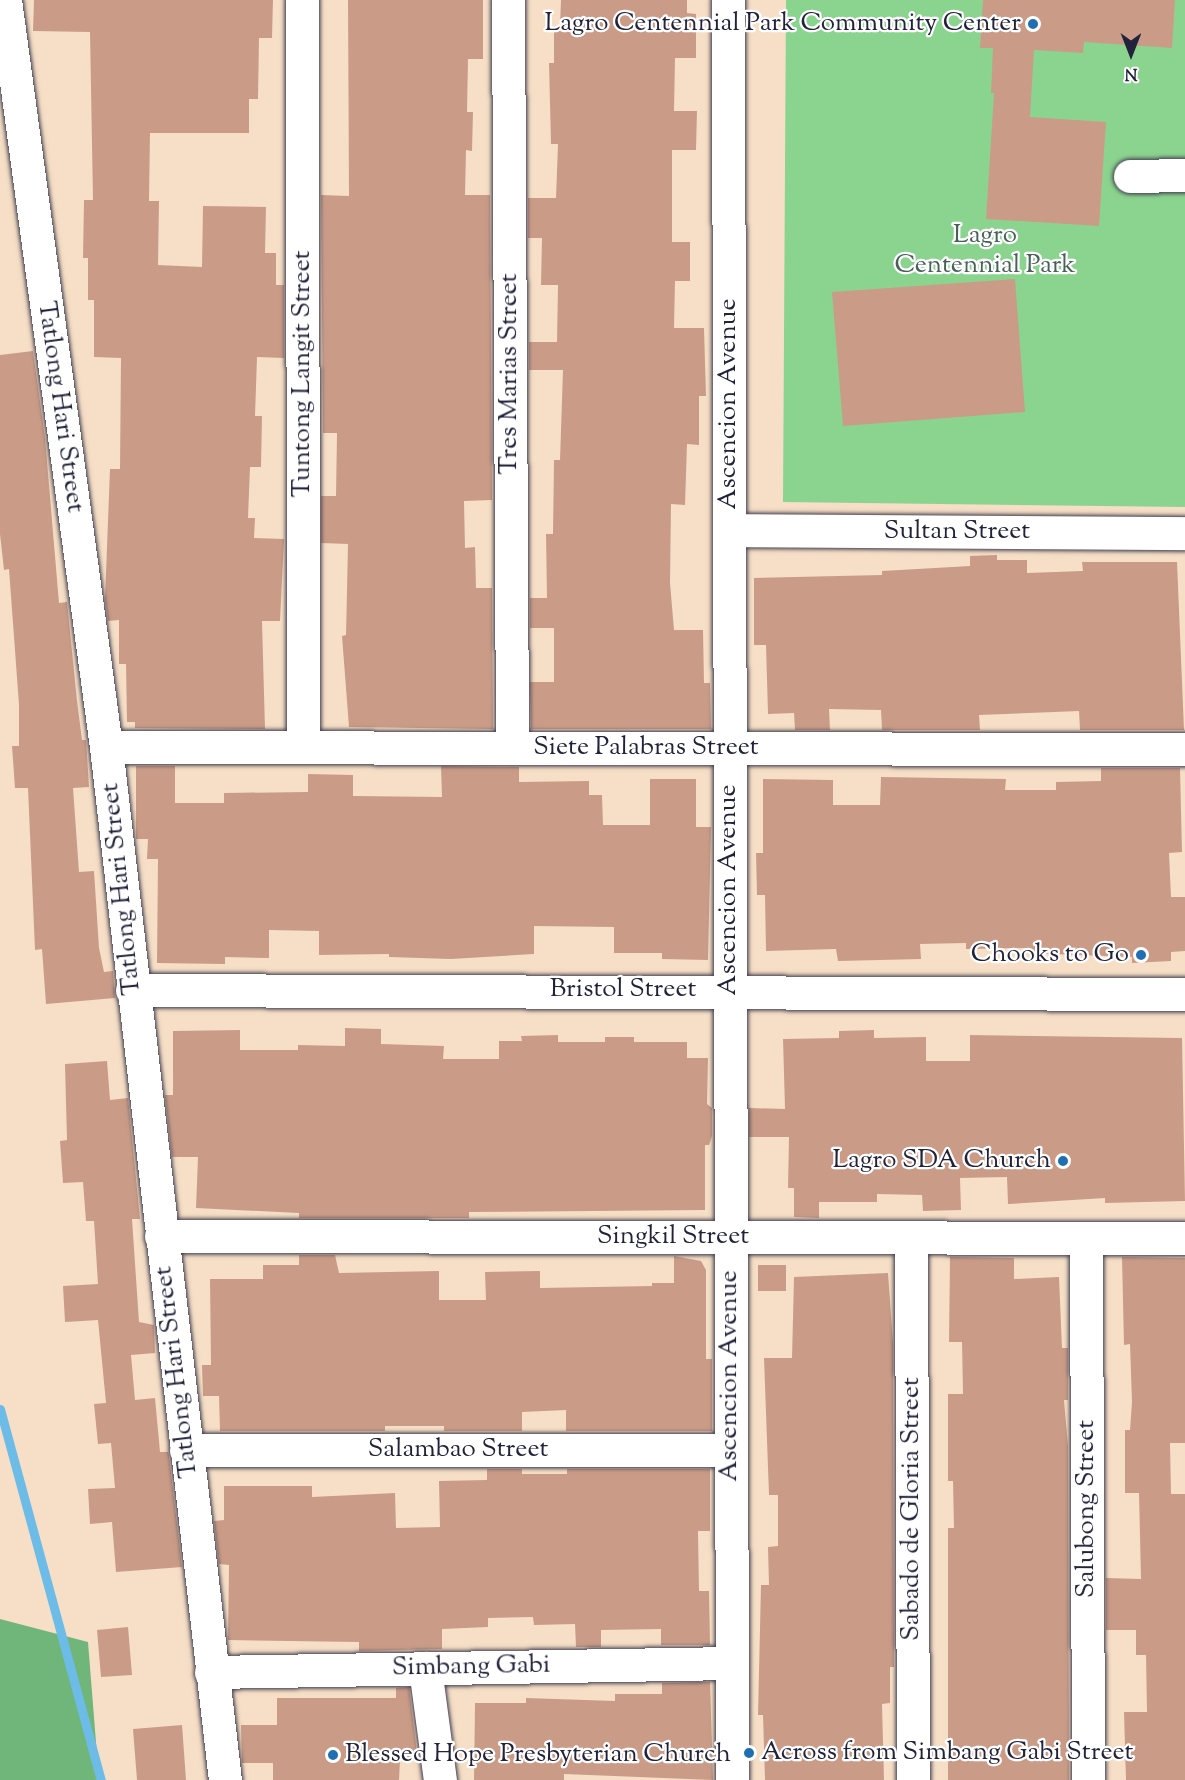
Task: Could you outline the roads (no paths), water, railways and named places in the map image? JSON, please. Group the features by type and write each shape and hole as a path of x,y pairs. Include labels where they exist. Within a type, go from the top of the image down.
{"street":[{"name":"Tatlong Hari Street","path":"5,0 106,747 132,990 225,1780"},
{"name":"Tuntong Langit Street","path":"302,0 303,747"},
{"name":"Tres Marias Street","path":"508,0 512,748"},
{"name":"Ascencion Avenue","path":"729,0 732,1780"},
{"path":"1130,176 1185,175"},
{"name":"Sultan Street","path":"729,530 1185,533"},
{"name":"Siete Palabras Street","path":"106,747 1185,749"},
{"name":"Bristol Street","path":"132,990 729,990 1185,994"},
{"name":"Singkil Street","path":"161,1236 1185,1238"},
{"name":"Sabado de Gloria Street","path":"912,1238 913,1780"},
{"name":"Salubong Street","path":"1086,1238 1088,1780"},
{"name":"Salambao Street","path":"186,1450 731,1450"},
{"name":"Simbang Gabi","path":"211,1672 732,1663"},
{"path":"424,1668 440,1780"}],"waterway":[{"path":"0,1409 101,1780"}],"place":[{"name":"Lagro Centennial Park Community Center","path":"1033,24"},
{"name":"Chooks to Go","path":"1141,955"},
{"name":"Lagro SDA Church","path":"1063,1161"},
{"name":"Across from Simbang Gabi Street","path":"749,1753"},
{"name":"Blessed Hope Presbyterian Church","path":"333,1755"}],"park label":[{"name":"Lagro Centennial Park","path":"985,251"}]}
